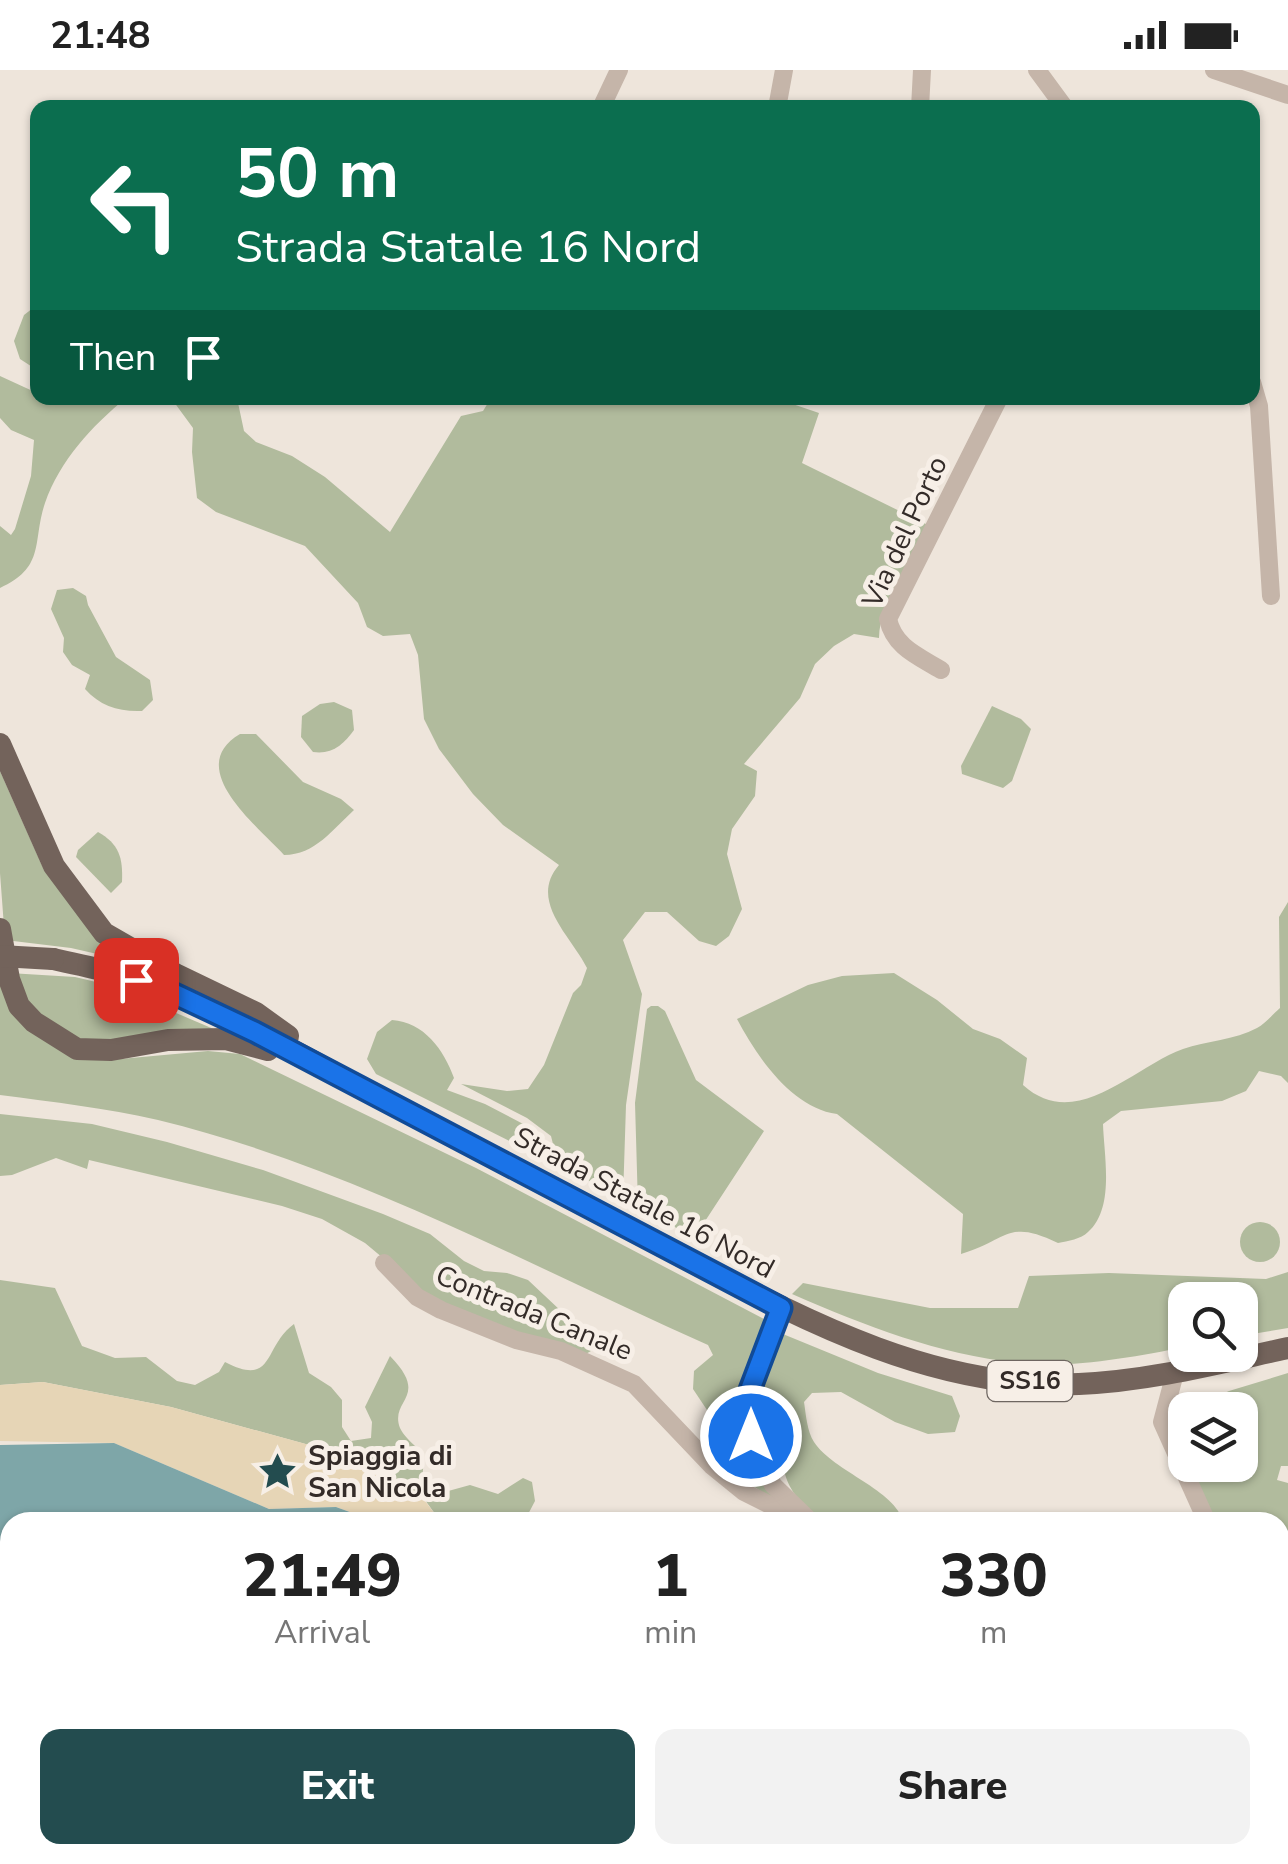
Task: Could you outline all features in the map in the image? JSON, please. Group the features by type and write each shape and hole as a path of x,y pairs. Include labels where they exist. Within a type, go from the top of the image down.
{"main road":[{"path":"0,744 54,866 104,933 177,975 256,1013 374,1094"},
{"path":"0,928 8,979 19,1006 34,1022 77,1049 112,1050 168,1040 226,1039 309,1060"},
{"name":"Strada Statale 16 Nord","path":"0,956 53,960 164,989 309,1060 781,1308 870,1348 939,1368 1000,1378 1079,1384 1175,1373 1288,1348"}],"street":[{"path":"605,100 619,70"},
{"path":"778,100 784,70"},
{"path":"920,100 922,70"},
{"path":"1038,70 1059,100"},
{"path":"1214,70 1288,95"},
{"name":"Via del Porto","path":"941,670 901,646 892,635 888,619 995,405"},
{"path":"1259,405 1271,596"},
{"name":"Contrada Canale","path":"384,1264 417,1297 441,1310 516,1340 561,1351 634,1384 712,1466 744,1492 786,1512"},
{"name":"Contrada Canale","path":"781,1308 750,1390 751,1436 773,1485 798,1512"},
{"path":"1175,1373 1162,1422 1203,1512"}],"green space":[{"path":"30,310 30,365 20,359 14,341 24,315"},
{"path":"0,376 30,390 30,405 118,405 68,458 45,503 31,562 15,580 0,588 0,526 11,535 15,529 31,476 34,440 11,430 0,418"},
{"path":"176,405 238,405 244,431 256,442 292,456 325,477 390,532 461,416 483,411 487,405 796,405 819,413 802,463 932,527 891,594 879,638 854,634 834,646 815,664 800,698 744,764 757,771 755,796 732,829 727,854 742,909 729,936 716,946 699,941 667,912 645,912 623,940 642,994 626,1105 623,1198 376,1074 367,1059 377,1032 392,1020 414,1026 445,1057 454,1078 447,1090 527,1126 555,1152 551,1136 527,1118 461,1084 507,1091 528,1089 544,1065 573,993 581,985 587,968 550,905 551,878 559,865 503,825 439,749 424,719 418,655 410,634 383,636 367,627 358,603 305,546 216,512 197,498 193,428"},
{"path":"73,588 86,596 116,657 150,680 153,700 142,711 118,709 97,700 85,689 90,675 72,665 63,652 64,638 51,609 57,590"},
{"path":"334,702 352,710 354,730 337,747 313,752 301,737 302,716 320,704"},
{"path":"992,706 1021,719 1031,729 1012,781 1003,788 962,774 961,766"},
{"path":"240,734 256,734 303,782 341,799 354,810 314,846 284,855 244,813 222,780 219,763 224,748"},
{"path":"0,771 44,870 113,954 5,940 0,873"},
{"path":"98,832 111,841 122,865 122,882 111,893 76,857 78,850"},
{"path":"1288,902 1288,1083 1281,1076 1259,1071 1246,1091 1222,1101 1121,1111 1103,1124 1106,1181 1102,1210 1088,1232 1058,1243 1017,1232 961,1254 963,1214 837,1114 805,1102 791,1091 766,1064 737,1019 808,985 842,976 894,973 973,1029 1000,1039 1027,1058 1023,1085 1043,1098 1063,1102 1084,1099 1183,1049 1248,1032 1280,1008 1279,917"},
{"path":"9,973 75,977 113,986 230,1036 95,1045 42,1024"},
{"path":"0,979 9,1003 120,1059 208,1051 240,1054 476,1168 766,1320 744,1422 715,1422 693,1389 694,1371 713,1355 708,1345 438,1220 230,1140 138,1116 0,1095"},
{"path":"651,1006 665,1011 696,1080 764,1131 694,1238 638,1206 635,1103 647,1009"},
{"path":"0,1114 92,1124 167,1142 263,1170 383,1214 430,1234 464,1261 484,1271 528,1280 561,1311 591,1351 582,1356 419,1297 395,1268 365,1243 322,1219 282,1206 89,1160 87,1169 56,1158 0,1176"},
{"path":"1260,1222 1274,1228 1280,1242 1274,1256 1260,1262 1246,1256 1240,1242 1246,1228"},
{"path":"1288,1272 1288,1328 1258,1333 1258,1282 1168,1282 1168,1350 1059,1364 988,1359 931,1346 874,1328 792,1294 803,1283 930,1308 1018,1308 1029,1276 1109,1273 1266,1279"},
{"path":"0,1280 55,1288 82,1346 115,1358 146,1357 177,1381 195,1385 219,1372 225,1362 241,1369 261,1367 294,1324 309,1373 331,1387 342,1400 342,1427 351,1441 371,1438 372,1422 365,1407 390,1356 407,1381 408,1390 398,1418 401,1431 422,1458 419,1493 331,1451 171,1407 43,1382 0,1385"},
{"path":"778,1332 878,1373 952,1396 960,1416 955,1432 928,1434 895,1422 841,1392 812,1393 804,1402 814,1442 835,1463 889,1500 898,1512 811,1512 786,1477 784,1439 755,1394"},
{"path":"1288,1373 1288,1466 1281,1466 1277,1480 1288,1483 1288,1512 1210,1512 1195,1482 1258,1482 1258,1392 1227,1392"},
{"path":"735,1438 749,1442 802,1512 758,1489 738,1473 720,1451 723,1442"},
{"path":"523,1478 532,1482 535,1501 529,1512 434,1512 422,1496 429,1491 441,1493 470,1485 498,1494"}],"sand":[{"name":"Spiaggia di San Nicola","path":"43,1382 171,1407 331,1451 419,1493 433,1512 350,1512 336,1507 269,1509 114,1443 0,1441 0,1385"}],"water":[{"path":"114,1443 269,1509 336,1507 350,1512 0,1512 0,1445"}],"place":[{"name":"Spiaggia di San Nicola","path":"278,1472"}],"route":[{"path":"136,980 255,1032 781,1308 750,1390 751,1436"}]}
